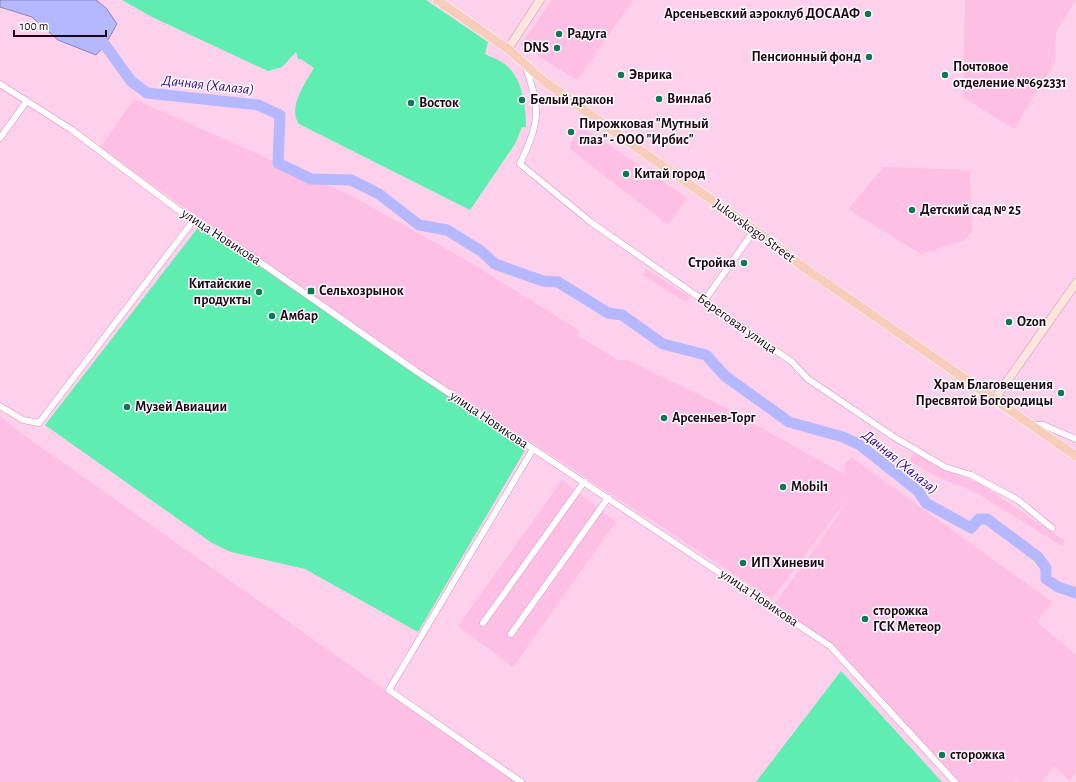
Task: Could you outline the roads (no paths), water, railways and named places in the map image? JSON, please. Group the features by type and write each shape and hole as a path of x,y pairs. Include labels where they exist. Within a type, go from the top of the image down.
{"main road":[{"name":"Jukovskogo Street","path":"437,0 508,49 544,81 909,342 1076,456"},
{"path":"508,49 540,0"},
{"path":"994,400 1076,282"}],"street":[{"name":"Береговая улица","path":"524,62 535,95 537,116 534,135 520,164 592,223 792,362 808,379 826,393 894,437 946,467 971,475 1018,500 1052,528"},
{"name":"улица Новикова","path":"0,84 72,130 193,220 247,253 416,371 830,646 955,782"},
{"path":"0,138 26,102"},
{"path":"0,406 23,420 39,423 193,220"},
{"path":"704,301 754,231"},
{"path":"1032,425 1043,425 1076,439"},
{"path":"521,782 389,690 533,449"},
{"path":"483,623 584,482"},
{"path":"511,634 608,498"}],"water":[{"path":"0,0 96,0 106,8 117,24 105,45 96,55 58,40 32,17 0,7"}],"waterway":[{"name":"Дачная (Халаза)","path":"91,39 105,45 131,81 147,93 258,105 280,115 278,163 311,179 351,180 379,194 419,225 447,230 481,251 495,264 543,281 558,282 608,313 622,315 663,344 706,355 725,376 789,422 843,437 860,445 918,491 926,503 971,528 979,519 987,519 1038,557 1046,568 1046,579 1058,587 1076,593"}],"place":[{"name":"Арсеньевский аэроклуб ДОСААФ","path":"868,14"},
{"name":"Радуга","path":"559,34"},
{"name":"DNS","path":"557,48"},
{"name":"Пенсионный фонд","path":"869,57"},
{"name":"Эврика","path":"621,75"},
{"name":"Почтовое отделение №692331","path":"945,75"},
{"name":"Винлаб","path":"659,99"},
{"name":"Белый дракон","path":"522,100"},
{"name":"Восток","path":"411,103"},
{"name":"Пирожковая \"Мутный глаз\" - ООО \"Ирбис\"","path":"571,132"},
{"name":"Китай город","path":"626,174"},
{"name":"Детский сад № 25","path":"912,210"},
{"name":"Стройка","path":"744,263"},
{"name":"Сельхозрынок","path":"311,291"},
{"name":"Китайские продукты","path":"259,292"},
{"name":"Амбар","path":"272,316"},
{"name":"Ozon","path":"1009,322"},
{"name":"Храм Благовещения Пресвятой Богородицы","path":"1061,393"},
{"name":"Музей Авиации","path":"127,407"},
{"name":"Арсеньев-Торг","path":"664,418"},
{"name":"Mobil1","path":"783,487"},
{"name":"ИП Хиневич","path":"743,563"},
{"name":"сторожка ГСК Метеор","path":"865,619"},
{"name":"сторожка","path":"942,755"}]}
